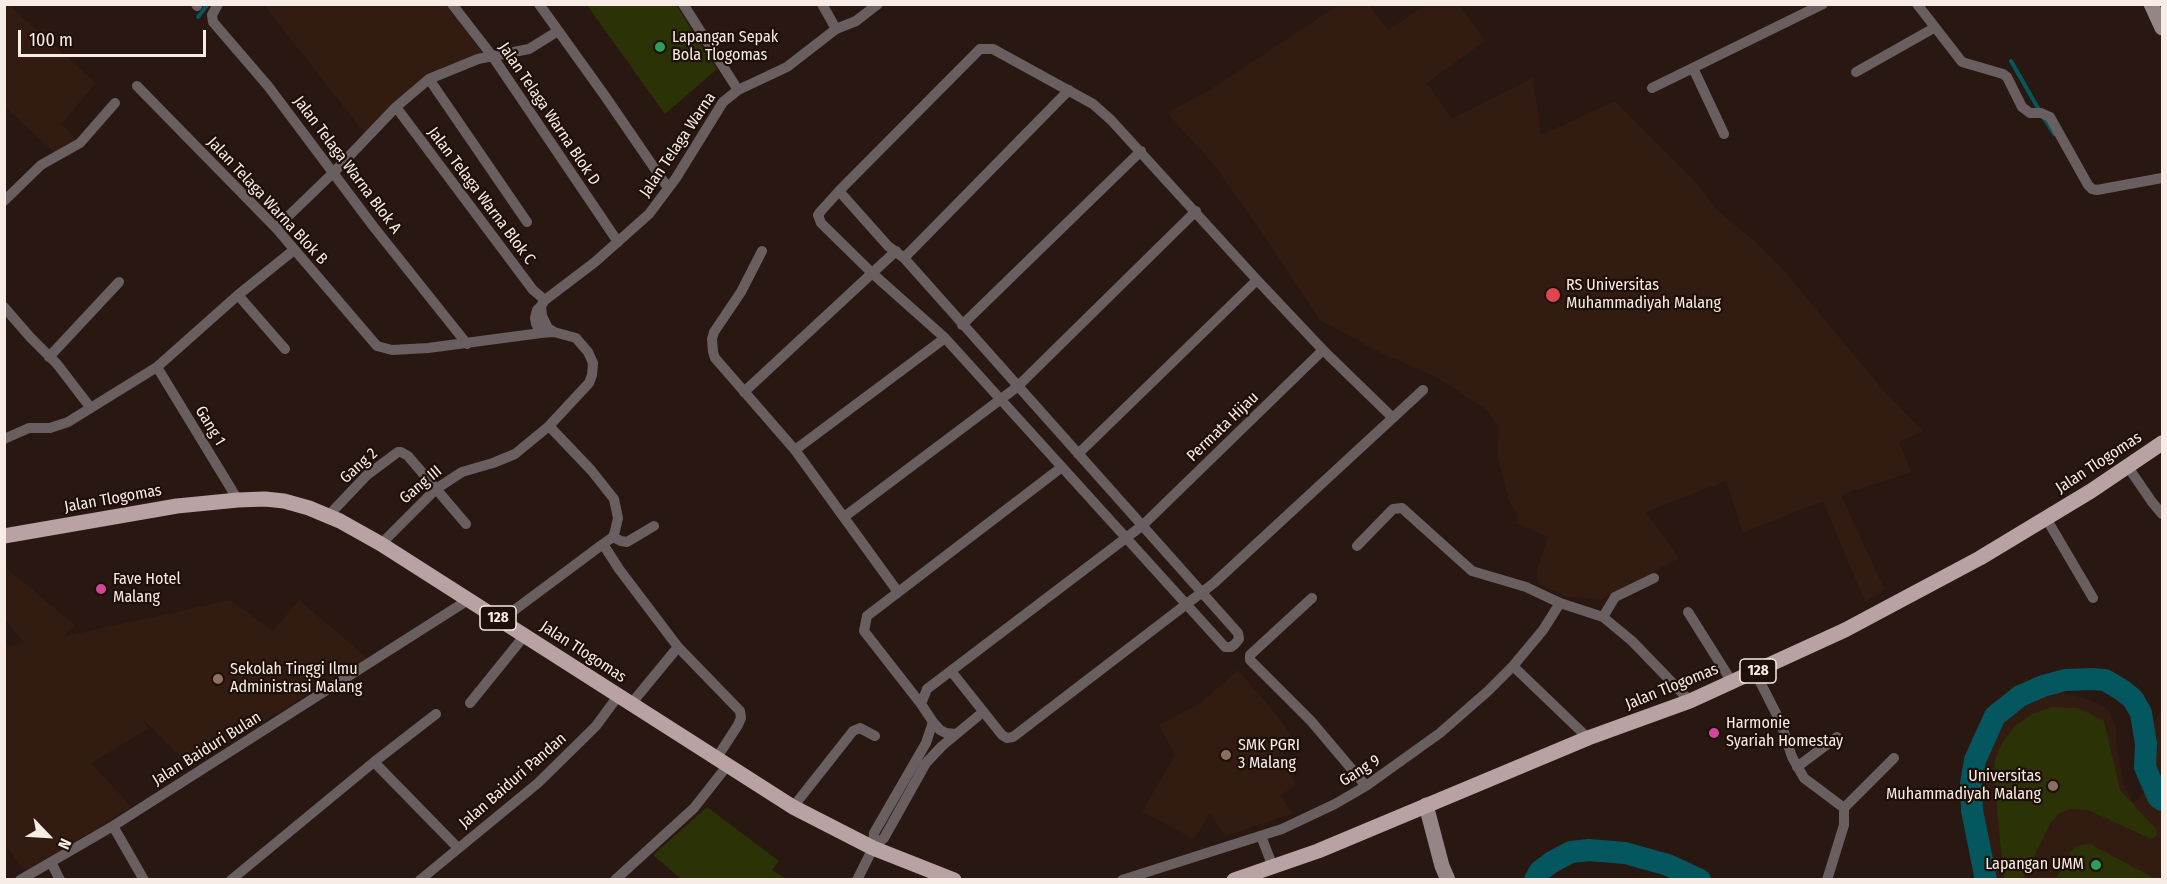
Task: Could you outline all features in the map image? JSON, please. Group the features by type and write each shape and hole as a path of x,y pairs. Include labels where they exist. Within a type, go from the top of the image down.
{"main road":[{"path":"2151,4 2163,28"},
{"name":"Jalan Tlogomas","path":"1234,879 1318,850 1588,738 1690,701 1755,672 1882,612 1980,558 2163,443"},
{"name":"Jalan Tlogomas","path":"4,536 177,506 238,500 284,501 328,516 381,544 793,807 873,848 954,879"},
{"path":"1425,805 1442,866 1448,879"}],"street":[{"name":"Jalan Telaga Warna Blok A","path":"218,4 212,15 213,22 268,86 373,226 467,344"},
{"name":"Jalan Telaga Warna Blok D","path":"452,4 493,57 618,242"},
{"path":"539,4 668,188"},
{"path":"683,4 738,90"},
{"path":"822,4 836,29"},
{"name":"Jalan Telaga Warna","path":"543,303 649,214 723,102 738,90 787,67 836,29 856,21 878,4"},
{"path":"1652,88 1822,4"},
{"path":"1917,4 1962,62 2003,74 2007,77 2022,107 2030,112 2050,117 2092,189 2163,178"},
{"path":"1857,72 1934,28"},
{"path":"276,228 396,107 429,79 478,59 529,49 558,31"},
{"path":"839,191 888,246 900,255 1238,633 1239,639 1228,648 1222,645 1127,537 945,338 872,273 819,220 818,215 839,191 980,49 993,49 1093,104 1141,152 1323,350 1393,418"},
{"path":"1694,68 1724,134"},
{"path":"429,79 527,222"},
{"name":"Jalan Telaga Warna Blok B","path":"137,86 276,228 377,346 392,350 467,344"},
{"path":"744,392 872,273 900,255 1069,90"},
{"path":"4,201 41,165 80,143 115,103"},
{"name":"Jalan Telaga Warna Blok C","path":"396,107 543,303 548,328 554,332"},
{"path":"962,325 1141,152"},
{"path":"844,516 1017,387 1196,211"},
{"path":"4,439 29,428 50,428 59,425 157,367 238,295 294,250"},
{"path":"762,251 741,292 711,339 715,358 795,450 898,592"},
{"path":"1078,454 1257,280"},
{"path":"49,357 119,282"},
{"path":"238,295 285,349"},
{"path":"541,333 535,318 537,310 543,303"},
{"path":"4,307 90,407"},
{"path":"467,344 554,332"},
{"name":"Gang III","path":"381,544 436,489 462,472 493,464 514,454 549,426 589,383 593,368 591,358 582,344 576,338 554,332"},
{"path":"795,450 945,338"},
{"name":"Permata Hijau","path":"927,689 1143,525 1323,350"},
{"name":"Gang 1","path":"157,367 238,500"},
{"path":"951,671 1002,735 1007,738 1013,737 1187,606 1423,390"},
{"path":"501,620 613,537 618,518 614,499 591,470 549,426"},
{"name":"Gang 2","path":"328,516 367,475 398,452 408,456 436,489"},
{"path":"956,734 940,730 864,631 867,616 1062,466"},
{"path":"2128,466 2152,502 2163,514"},
{"path":"436,489 466,524"},
{"path":"1357,546 1394,509 1402,508 1472,571 1526,587 1560,603 1602,617 1632,641 1690,701"},
{"path":"2046,518 2093,598"},
{"path":"613,537 621,542 627,542 654,526"},
{"path":"603,544 678,647 740,711 741,718 721,762 694,808 615,879"},
{"path":"1602,617 1615,597 1654,578"},
{"path":"1312,598 1249,657 1311,721 1366,786"},
{"name":"Jalan Baiduri Bulan","path":"20,879 113,826 468,600"},
{"name":"Gang 9","path":"1122,879 1261,836 1310,817 1366,786 1440,733 1512,666 1543,630 1560,603"},
{"path":"1688,612 1732,682"},
{"path":"470,702 525,635"},
{"name":"Jalan Baiduri Pandan","path":"420,879 538,783 678,647"},
{"path":"1512,666 1588,738"},
{"path":"1755,672 1781,723 1792,758 1804,778 1844,808"},
{"path":"909,688 927,689 921,704"},
{"path":"922,760 983,712"},
{"path":"231,879 436,714"},
{"path":"857,879 873,848 884,838 906,788 922,760 933,722"},
{"path":"793,807 853,731 860,728 874,736"},
{"path":"1797,767 1837,737"},
{"path":"1827,879 1844,825 1844,808 1894,758"},
{"path":"374,762 458,848"},
{"path":"113,826 144,879"},
{"path":"1261,836 1273,867"},
{"path":"51,862 60,879"}],"shaded area":[{"name":"RS Universitas Muhammadiyah Malang","path":"1340,4 1369,5 1388,30 1426,5 1460,5 1485,41 1427,83 1452,119 1533,78 1541,135 1615,101 1696,183 1717,210 1783,269 1883,390 1923,431 1899,442 1911,472 1841,495 1885,590 1865,602 1823,501 1743,533 1726,481 1646,512 1679,558 1601,600 1565,596 1538,583 1536,572 1548,537 1516,523 1518,514 1510,504 1497,455 1498,425 1486,410 1438,378 1375,350 1320,320 1215,166 1167,113 1208,91"},
{"path":"4,5 9,5 96,83 61,124 75,138 57,155 5,107"},
{"path":"264,5 446,5 485,55 459,62 366,135"},
{"path":"5,567 75,625 62,637 230,600 273,631 299,600 367,658 190,766 139,716 149,728 91,763 131,806 25,871 5,845 5,647 25,643 5,620"},
{"name":"SMK PGRI 3 Malang","path":"1238,670 1275,713 1295,741 1278,754 1296,785 1281,795 1292,814 1225,836 1210,814 1194,839 1142,812 1175,755 1159,725 1200,703"},
{"name":"Universitas Muhammadiyah Malang","path":"2050,692 2061,692 2091,700 2104,706 2110,712 2115,725 2122,783 2134,803 2153,782 2151,754 2153,725 2162,707 2162,879 1996,880 1994,878 1982,801 1990,748 2004,723 2018,711"}],"green space":[{"name":"Lapangan Sepak Bola Tlogomas","path":"587,5 676,5 717,69 665,114"},
{"path":"2052,707 2078,708 2104,721 2120,790 2156,829 2157,834 2154,838 2149,838 2088,810 2070,809 2060,813 2051,822 2023,879 2004,879 1994,779 1995,760 2002,743 2015,726 2032,714"},
{"path":"707,807 779,861 772,870 787,879 681,879 653,855"},
{"name":"Lapangan UMM","path":"2088,844 2156,879 2056,879 2071,851 2077,846"}],"waterway":[{"path":"198,17 208,4"},
{"path":"2011,61 2038,108"},
{"path":"2044,118 2054,134"},
{"path":"1986,880 1972,810 1971,784 1975,760 1995,716 2020,696 2065,680 2105,680 2122,690 2133,699 2141,713 2146,744 2145,767 2158,797 2162,800"},
{"path":"1535,880 1540,871 1552,862 1571,852 1589,850 1625,853 1668,865 1700,880"}],"place":[{"name":"Lapangan Sepak Bola Tlogomas","path":"660,47"},
{"name":"RS Universitas Muhammadiyah Malang","path":"1553,295"},
{"name":"Fave Hotel Malang","path":"101,589"},
{"name":"Sekolah Tinggi Ilmu Administrasi Malang","path":"218,679"},
{"name":"Harmonie Syariah Homestay","path":"1714,733"},
{"name":"SMK PGRI 3 Malang","path":"1226,755"},
{"name":"Universitas Muhammadiyah Malang","path":"2053,786"},
{"name":"Lapangan UMM","path":"2096,865"}]}
